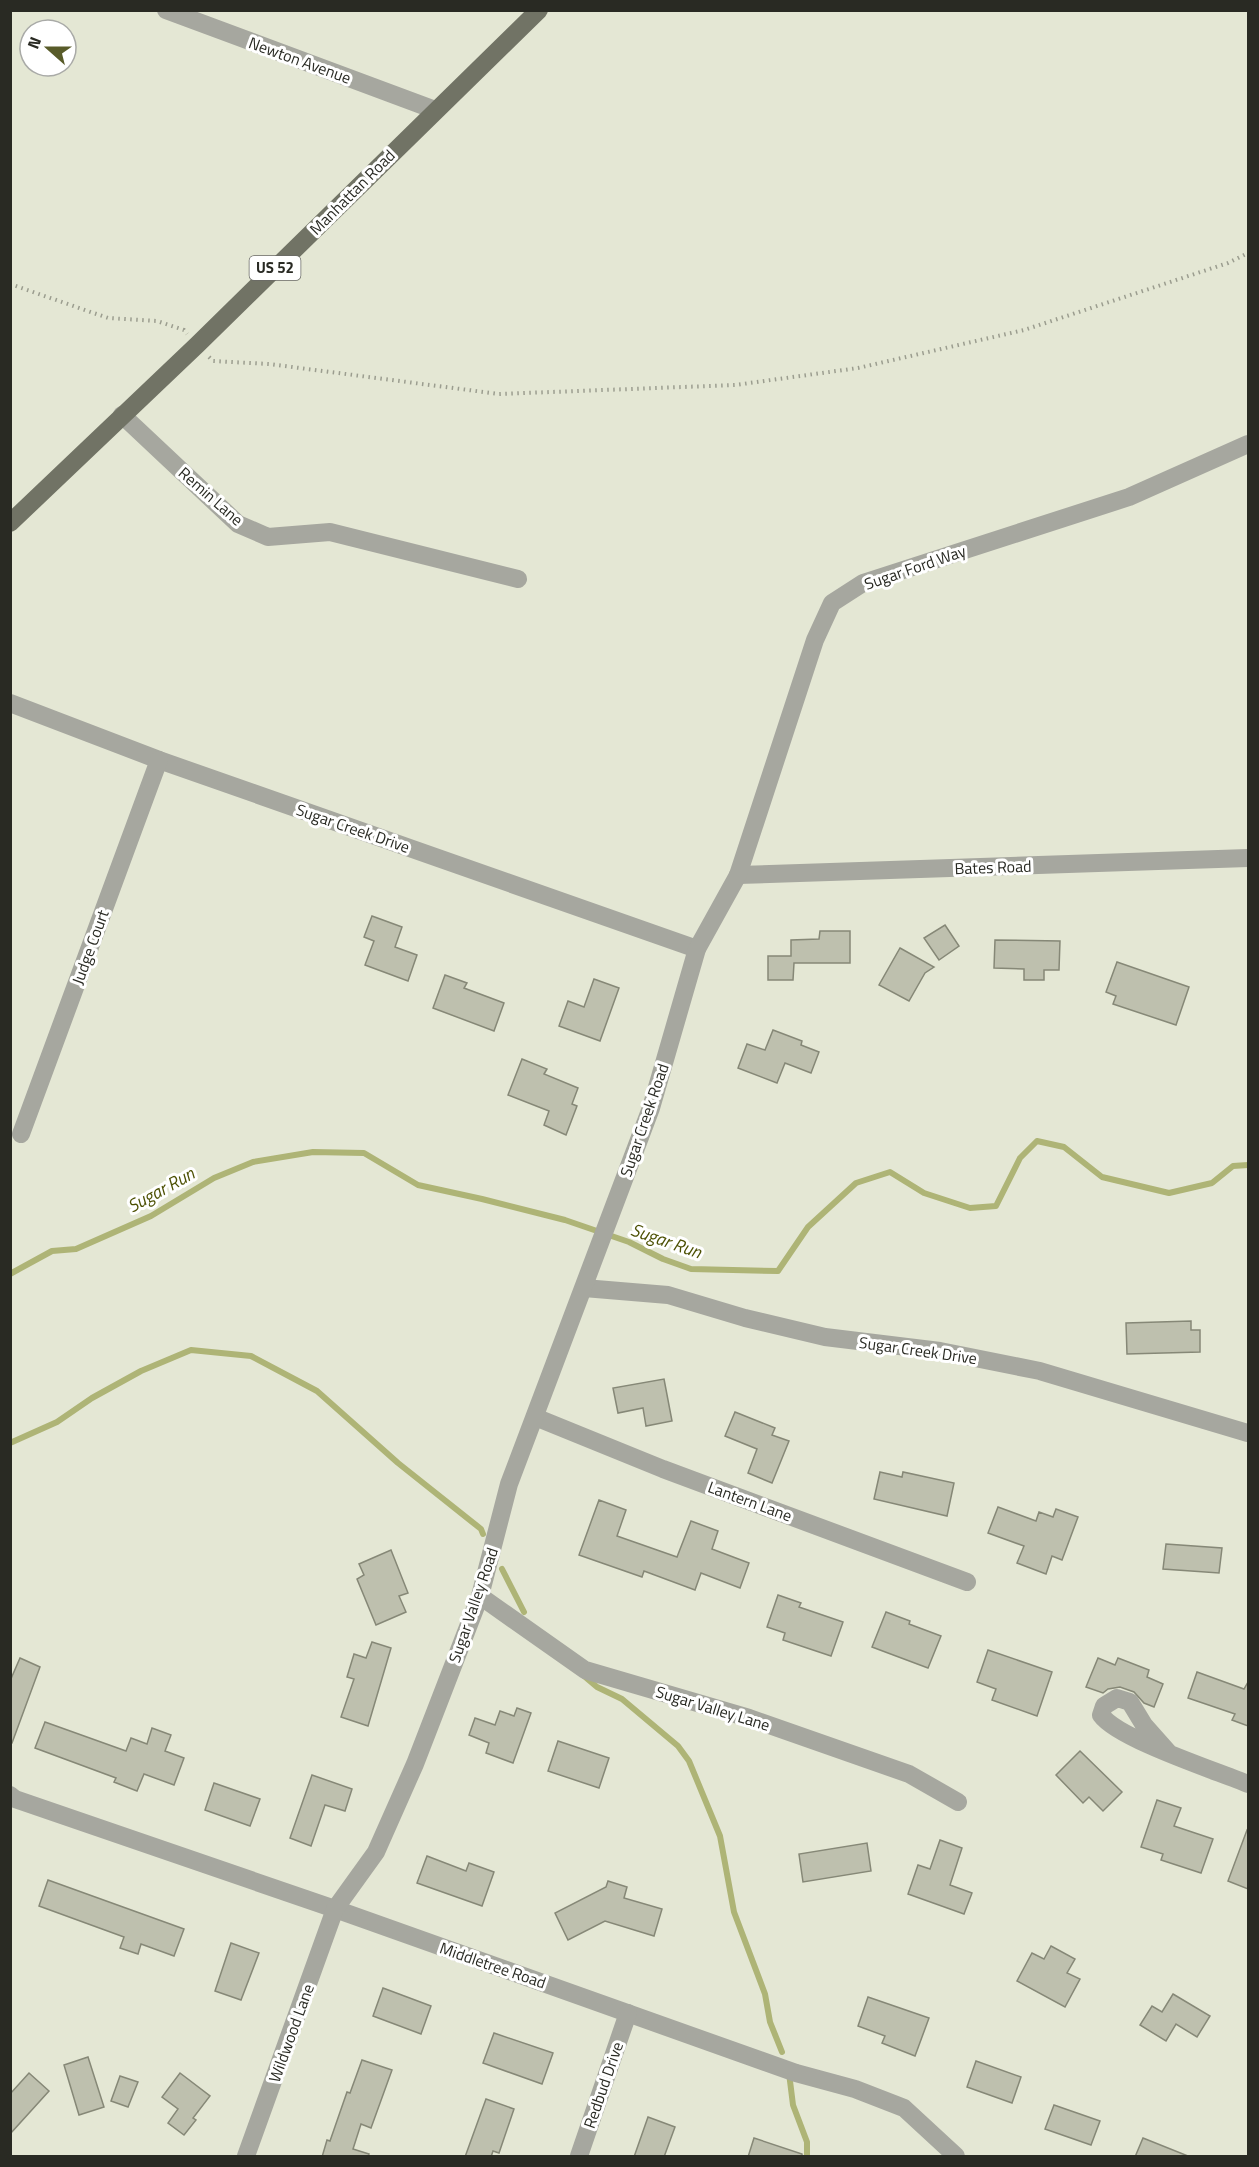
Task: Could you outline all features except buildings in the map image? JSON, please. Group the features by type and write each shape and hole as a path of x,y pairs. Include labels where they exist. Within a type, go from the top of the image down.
{"main road":[{"name":"Manhattan Road","path":"10,523 197,345 539,10"}],"street":[{"name":"Newton Avenue","path":"166,10 435,110"},
{"name":"Remin Lane","path":"122,415 238,524 268,537 330,532 518,579"},
{"name":"Sugar Ford Way","path":"697,949 738,875 815,640 832,603 863,583 1129,497 1248,444"},
{"name":"Sugar Creek Drive","path":"10,703 159,760 697,949"},
{"name":"Judge Court","path":"21,1134 159,760"},
{"name":"Bates Road","path":"738,875 1248,858"},
{"name":"Sugar Creek Road","path":"584,1288 651,1108 697,949"},
{"name":"Sugar Creek Drive","path":"584,1288 668,1295 745,1318 825,1338 940,1351 1029,1369 1248,1433"},
{"name":"Sugar Valley Road","path":"335,1909 376,1852 415,1764 480,1596 509,1484 584,1288"},
{"name":"Lantern Lane","path":"535,1417 663,1469 967,1582"},
{"name":"Sugar Valley Lane","path":"480,1596 585,1670 749,1718 909,1774 958,1802"},
{"path":"1168,1752 1248,1784"},
{"name":"Middletree Road","path":"12,1798 335,1909 796,2073 855,2089 904,2108 956,2157"},
{"name":"Wildwood Lane","path":"246,2157 335,1909"},
{"name":"Redbud Drive","path":"579,2157 628,2013"}],"path":[{"path":"10,284 108,318 157,321 184,330 213,362 269,364 499,394 735,386 858,368 1024,330 1228,263 1248,253"}],"waterway":[{"name":"Sugar Run","path":"10,1274 52,1251 76,1249 151,1216 214,1178 253,1162 313,1152 364,1153 418,1185 565,1220 629,1242 663,1259 691,1269 778,1271 808,1227 856,1183 890,1172 924,1193 970,1208 996,1206 1020,1158 1037,1141 1064,1147 1102,1177 1169,1193 1212,1183 1233,1166 1248,1165"},
{"path":"10,1443 57,1422 92,1398 141,1371 191,1350 251,1356 317,1391 398,1463 481,1529 483,1534"},
{"path":"502,1569 524,1612"},
{"path":"584,1676 597,1687 622,1699 678,1746 689,1761 720,1836 734,1912 765,1994 770,2022 782,2052"},
{"path":"789,2073 793,2105 807,2142 807,2156"}]}
